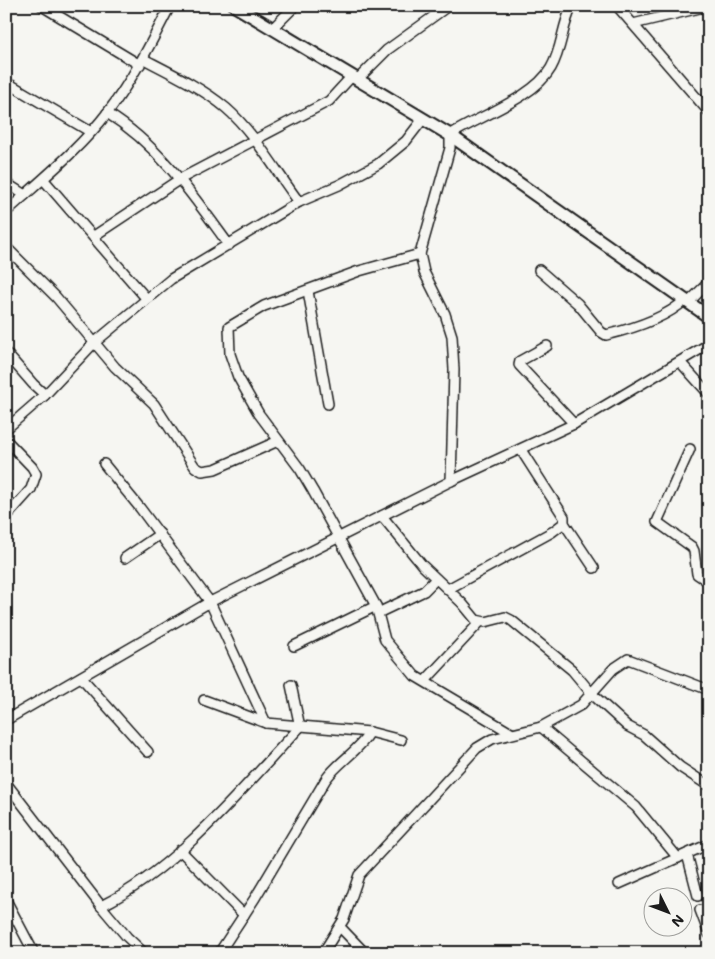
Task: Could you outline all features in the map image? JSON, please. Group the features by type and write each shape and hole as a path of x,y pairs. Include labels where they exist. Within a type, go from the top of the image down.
{"street":[{"path":"42,6 142,62 204,92 227,109 255,142 299,202"},
{"path":"6,212 44,180 107,113 142,62 170,6"},
{"path":"235,6 450,134 709,317"},
{"path":"272,28 295,6"},
{"path":"94,236 180,179 255,142 329,101 387,50 448,6"},
{"path":"450,134 472,120 517,98 542,80 551,68 557,55 572,6"},
{"path":"617,6 709,112"},
{"path":"633,24 705,6"},
{"path":"6,82 91,132"},
{"path":"107,113 133,132 180,179 229,245"},
{"path":"6,429 45,395 94,343 171,279 299,202 340,185 392,155 423,119"},
{"path":"450,134 450,148 420,254 424,272 445,314 452,336 454,370 451,481"},
{"path":"44,180 146,298"},
{"path":"6,183 25,195"},
{"path":"6,247 49,290 94,343 154,404 190,462 202,471 215,469 278,441"},
{"path":"420,254 359,271 264,306 234,323 227,332 230,354 238,378 278,441 300,469 338,537 377,610 385,640 405,666 425,682 511,733"},
{"path":"539,270 578,304 601,332 606,335 654,319 676,309 709,282"},
{"path":"308,290 328,404"},
{"path":"6,720 210,602 451,481 574,424 709,344"},
{"path":"547,346 520,361 518,365 574,424"},
{"path":"6,353 45,395"},
{"path":"680,362 709,394"},
{"path":"6,440 32,467 36,474 31,489 6,517"},
{"path":"690,449 657,522 692,548 697,574 709,582"},
{"path":"521,450 564,517 564,523 594,568"},
{"path":"104,464 160,534 210,602 266,723"},
{"path":"382,516 404,545 480,622"},
{"path":"448,589 552,532 564,523"},
{"path":"125,558 160,534"},
{"path":"294,646 424,591 436,579"},
{"path":"425,682 480,622 505,617 572,670 592,694 627,726 644,735 680,767 709,786"},
{"path":"323,953 340,927 356,882 364,869 482,744 511,733 541,726 581,705 613,668 628,659 708,687"},
{"path":"81,677 148,752"},
{"path":"291,685 300,727"},
{"path":"204,700 266,723 370,732 401,740"},
{"path":"541,726 636,806 678,858"},
{"path":"101,906 130,888 180,850 240,791 300,727"},
{"path":"219,953 326,779 340,762 364,743 370,732"},
{"path":"6,783 101,906 127,937 144,953"},
{"path":"618,884 709,844"},
{"path":"180,850 244,915"},
{"path":"687,854 698,896"},
{"path":"6,900 34,953"},
{"path":"700,910 709,934"},
{"path":"340,927 365,953"}]}
